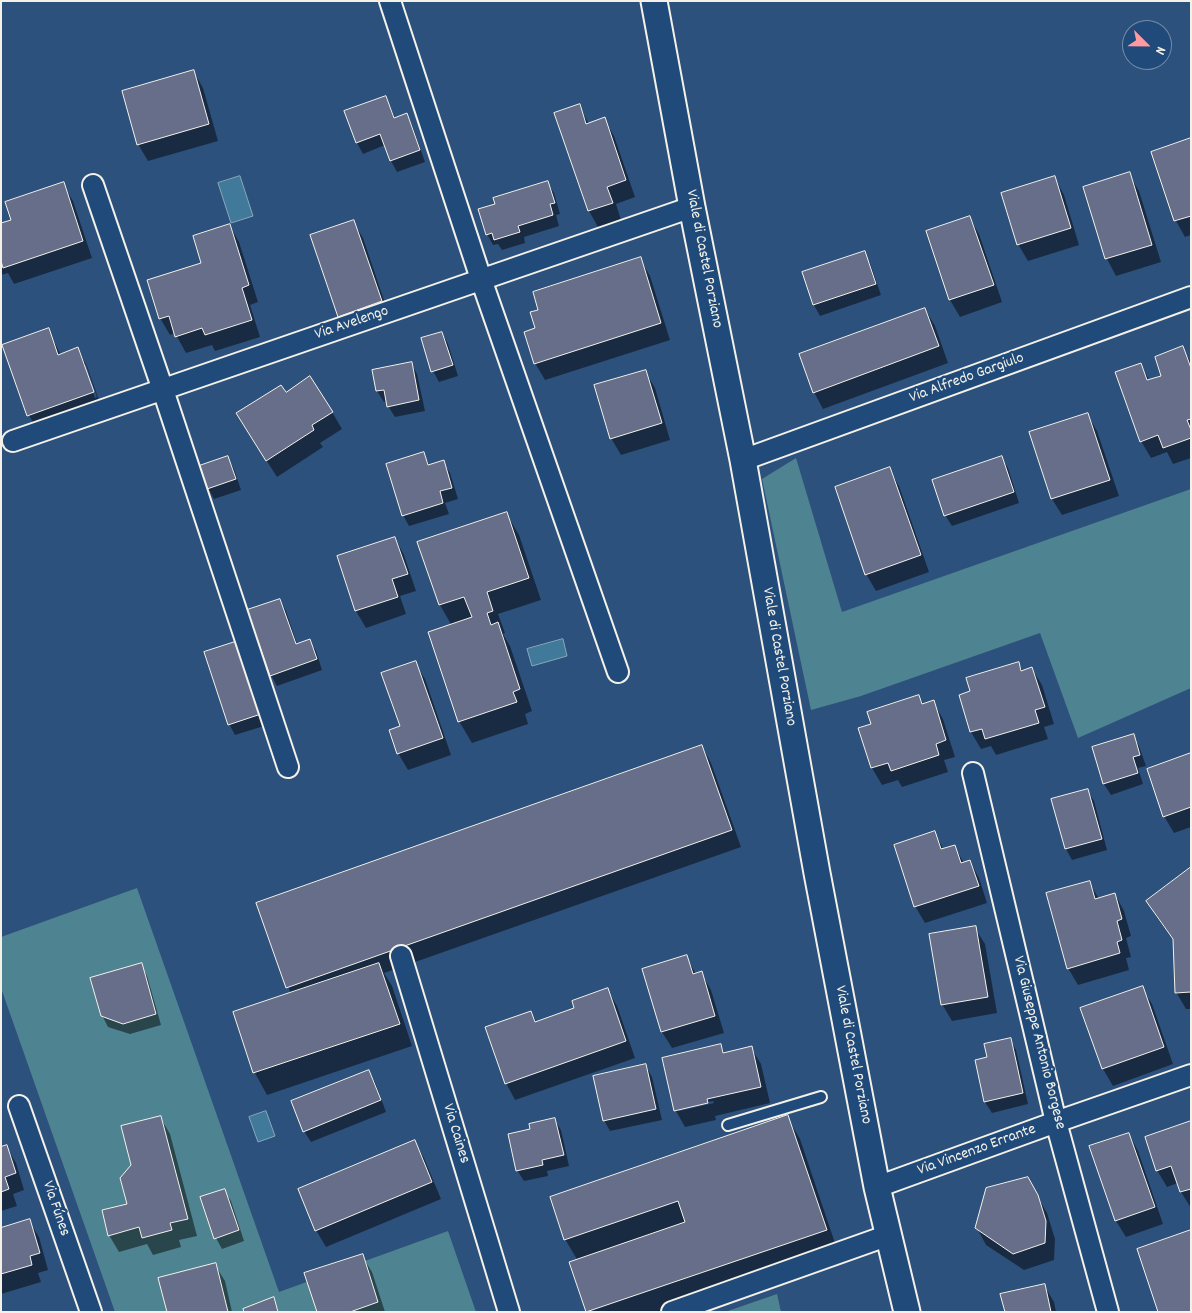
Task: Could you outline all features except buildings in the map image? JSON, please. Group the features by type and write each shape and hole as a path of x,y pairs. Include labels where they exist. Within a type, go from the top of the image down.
{"street":[{"path":"390,1 481,279 618,672"},
{"name":"Viale di Castel Porziano","path":"654,1 692,207 743,460 817,873 877,1187 907,1312"},
{"path":"93,185 288,767"},
{"name":"Via Avelengo","path":"14,441 692,207"},
{"name":"Via Alfredo Gargiulo","path":"743,460 1191,297"},
{"name":"Via Giuseppe Antonio Borgese","path":"973,773 1056,1122 1108,1312"},
{"name":"Via Caines","path":"400,956 509,1312"},
{"name":"Via Vincenzo Errante","path":"877,1187 1056,1122 1191,1076"},
{"name":"Via Fúnes","path":"19,1106 92,1312"},
{"path":"672,1312 889,1235"}],"lane":[{"path":"728,1125 821,1097"}],"green space":[{"path":"796,458 842,612 1191,489 1191,688 1078,738 1040,633 861,696 811,710 762,479"},
{"path":"137,888 279,1292 448,1231 476,1312 115,1312 1,988 1,937"},
{"path":"777,1294 781,1312 725,1312"}],"water":[{"path":"240,176 253,216 231,223 218,183"},
{"path":"563,639 567,656 532,666 527,649"},
{"path":"266,1111 275,1136 258,1142 249,1117"}]}
